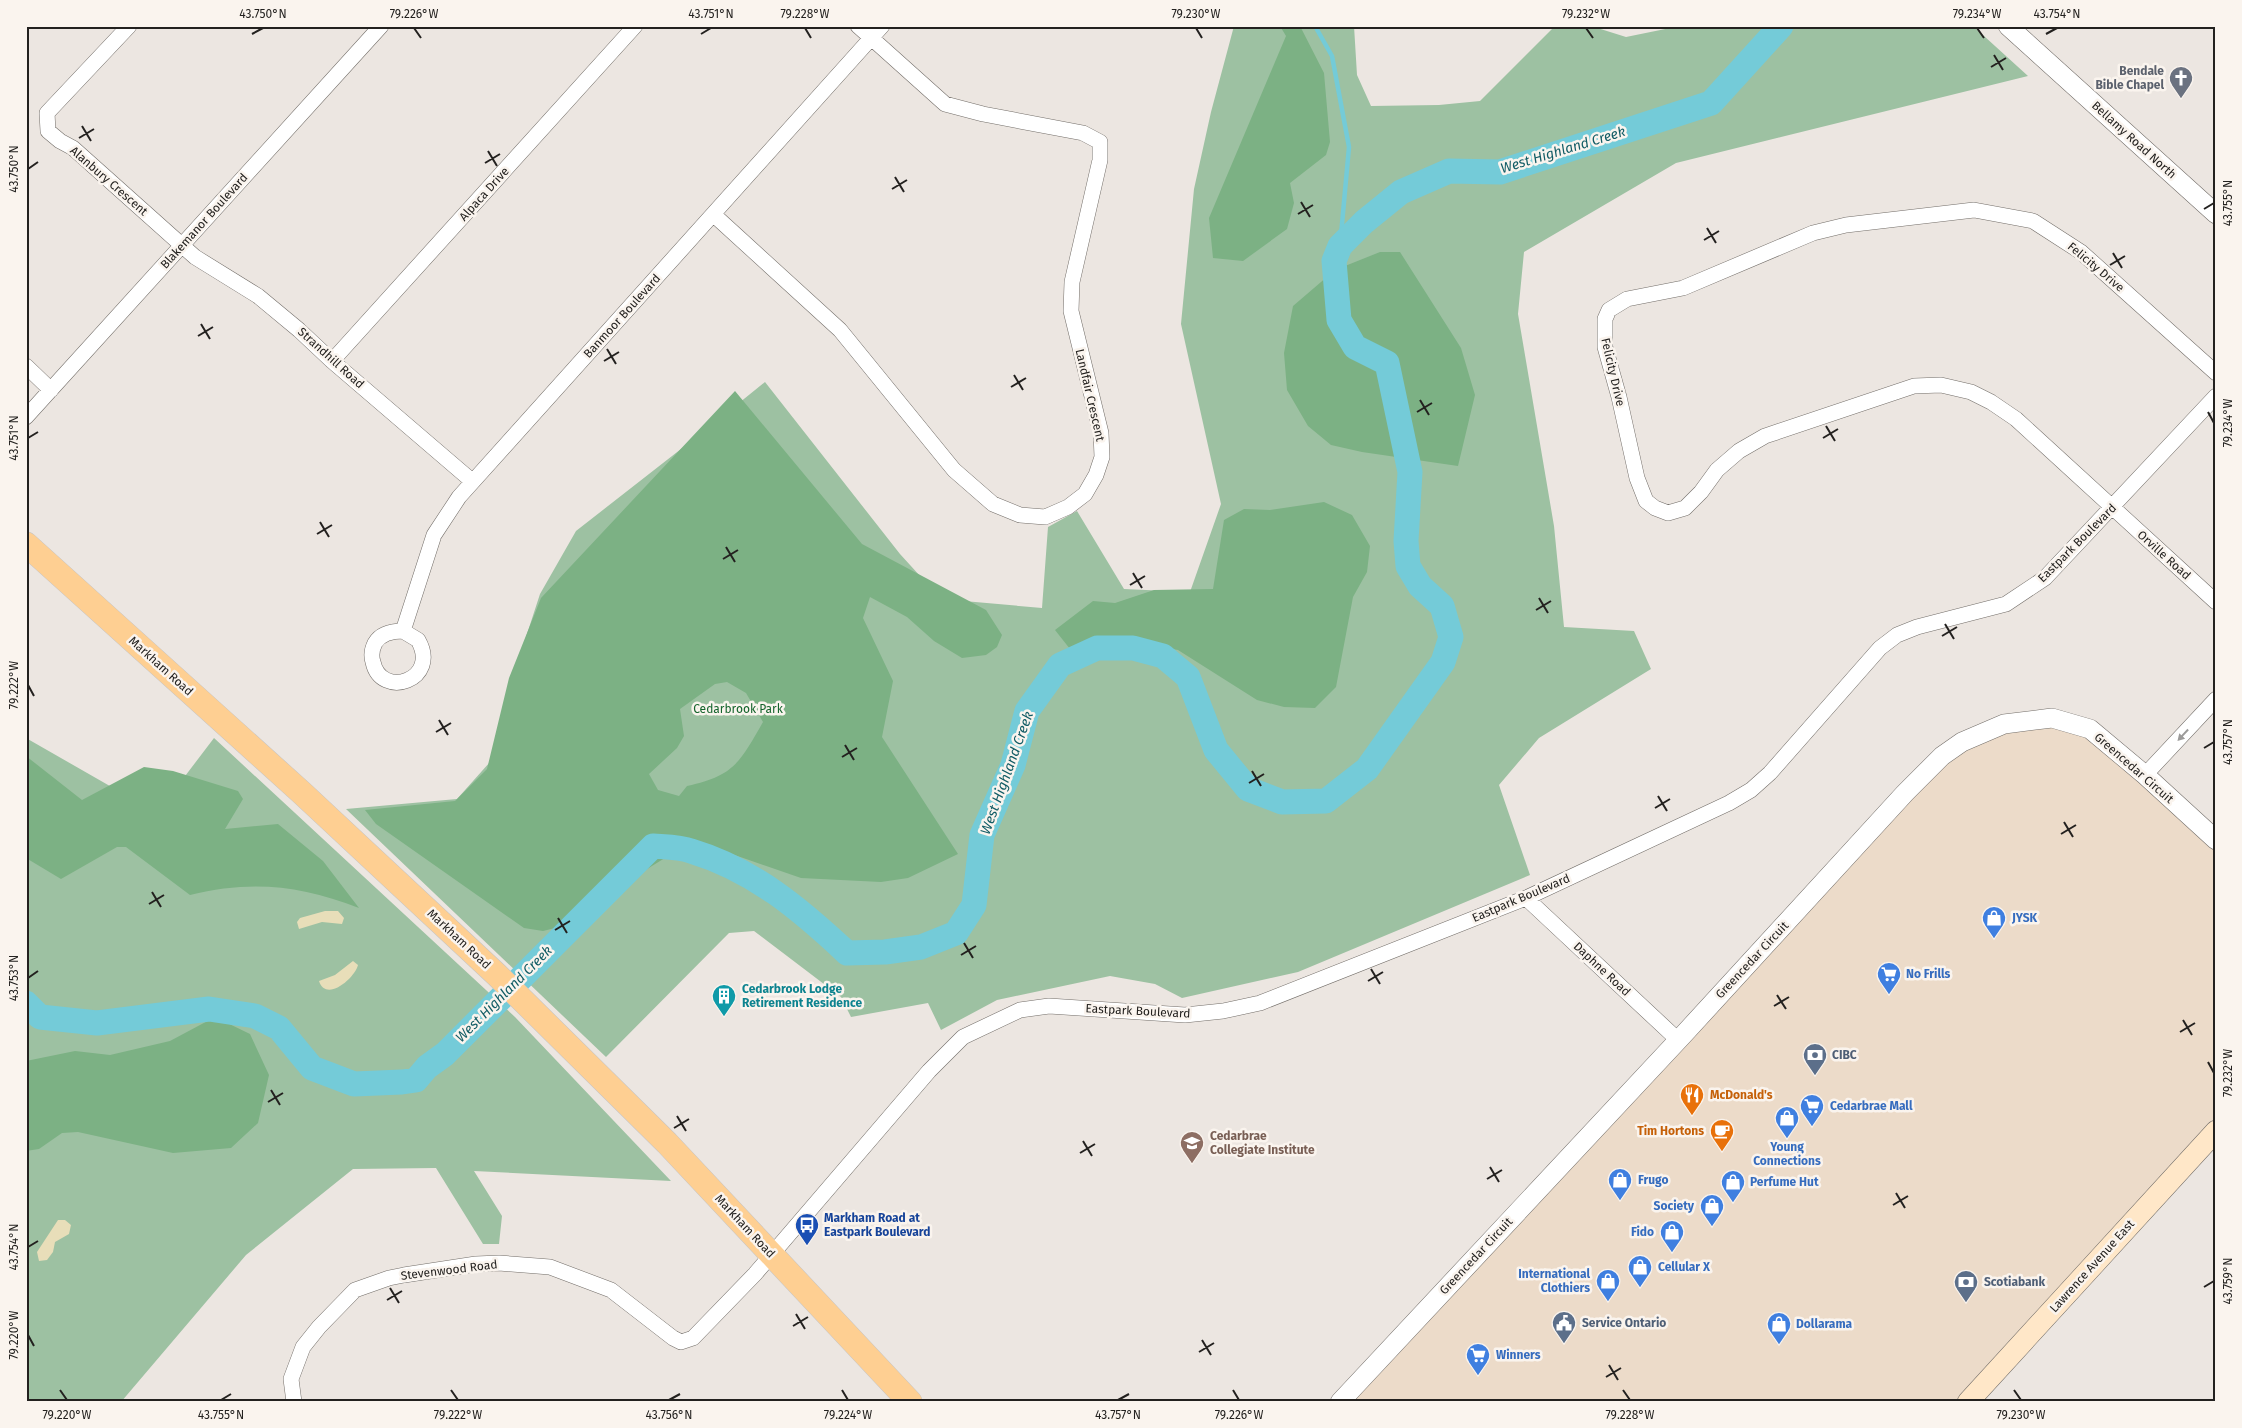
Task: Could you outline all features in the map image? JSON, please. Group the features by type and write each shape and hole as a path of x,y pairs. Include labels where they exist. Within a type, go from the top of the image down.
{"main road":[{"name":"Markham Road","path":"26,544 309,800 497,975 667,1143 910,1402"},
{"name":"Lawrence Avenue East","path":"1968,1402 2216,1131"}],"street":[{"name":"Alanbury Crescent","path":"128,26 47,113 48,131 60,141 73,148 182,246"},
{"name":"Blakemanor Boulevard","path":"26,417 381,26"},
{"name":"Alpaca Drive","path":"332,361 635,26"},
{"path":"858,26 871,38"},
{"name":"Banmoor Boulevard","path":"403,631 434,535 472,481 714,215 882,26"},
{"name":"Bellamy Road North","path":"2012,27 2216,214"},
{"name":"Landfair Crescent","path":"714,215 840,330 954,470 993,504 1020,515 1046,517 1068,508 1085,494 1096,475 1102,458 1101,433 1071,311 1072,282 1100,160 1100,142 1083,133 983,114 945,104 871,38"},
{"name":"Felicity Drive","path":"2112,508 2016,419 1991,402 1971,392 1941,385 1914,386 1765,436 1739,451 1717,470 1701,492 1685,508 1668,513 1655,508 1646,501 1636,478 1619,398 1605,347 1604,319 1609,310 1627,299 1683,288 1829,228 1974,210 2033,221 2058,235 2081,252 2216,373"},
{"name":"Strandhill Road","path":"182,246 227,278 258,296 472,481"},
{"path":"26,366 51,390"},
{"name":"Eastpark Boulevard","path":"771,1254 946,1052 963,1037 1020,1010 1049,1006 1185,1015 1223,1011 1260,1003 1526,898 1729,803 1751,790 1770,773 1880,648 1897,636 1916,627 2006,604 2044,578 2216,396"},
{"name":"Orville Road","path":"2112,508 2216,602"},
{"path":"2145,775 2216,699"},
{"name":"Greencedar Circuit","path":"1340,1402 1678,1040 1905,793 1942,756 1962,742 2004,724 2052,718 2090,729 2145,775 2216,840"},
{"name":"Daphne Road","path":"1526,898 1678,1040"},
{"name":"Stevenwood Road","path":"294,1402 291,1379 302,1347 356,1290 388,1278 476,1264 499,1263 550,1267 611,1290 670,1337 681,1342 693,1338 755,1274 771,1254"}],"shaded area":[{"path":"2004,724 2090,729 2216,840 2216,1131 1968,1402 1340,1402 1905,793"}],"green space":[{"name":"Cedarbrook Park","path":"1234,26 1354,26 1357,75 1371,106 1439,105 1480,101 1555,26 1591,26 1626,37 1680,26 1973,26 2028,76 1676,163 1524,252 1518,314 1554,526 1564,627 1634,631 1651,669 1539,738 1499,785 1530,875 1298,972 1182,998 1155,984 1110,976 997,1000 941,1030 928,1003 851,1017 841,997 754,931 729,933 606,1057 346,809 457,799 490,762 511,683 540,594 576,531 765,382 900,554 941,599 1042,608 1048,527 1077,511 1124,589 1190,592 1221,504 1181,324 1194,189 1211,112"},
{"path":"1280,26 1300,26 1324,73 1330,142 1326,155 1290,183 1294,203 1287,229 1243,261 1213,258 1209,218 1286,36"},
{"path":"1380,252 1400,252 1461,348 1475,395 1458,466 1362,452 1331,445 1308,426 1287,390 1284,353 1293,306 1335,270"},
{"path":"735,391 862,544 986,610 1002,635 997,647 986,655 962,658 934,641 907,617 870,597 863,618 893,681 882,737 958,854 908,878 881,882 801,878 726,852 673,853 639,874 571,924 543,931 524,928 376,824 365,810 455,801 487,769 509,678 541,598","holes":["727,682 746,693 763,722 748,747 734,765 726,772 715,777 687,786 679,796 658,790 649,774 677,748 684,736 680,709 715,684"]},
{"path":"1324,502 1352,515 1370,546 1367,572 1353,597 1336,687 1315,708 1284,707 1257,700 1178,650 1156,646 1086,654 1070,649 1055,630 1093,601 1115,603 1154,590 1213,589 1224,520 1244,509 1270,510"},
{"path":"26,738 157,813 214,738 515,1017 671,1181 474,1171 502,1216 499,1244 483,1244 436,1168 353,1169 246,1255 121,1402 26,1402"},
{"path":"26,756 82,800 144,767 173,771 238,791 243,799 225,829 278,824 323,861 359,908 316,894 275,887 234,887 190,895 126,847 117,847 61,879 26,858"},
{"path":"215,1017 250,1034 269,1075 258,1123 231,1148 173,1153 78,1132 62,1133 39,1149 26,1151 26,1061 75,1051 110,1055 170,1041"}],"sand":[{"path":"325,911 338,911 344,918 342,924 322,922 299,929 297,922 300,918"},
{"path":"353,961 358,965 346,982 334,989 328,990 323,987 319,981 335,975"},
{"path":"58,1220 65,1220 71,1225 69,1234 55,1242 53,1252 47,1260 39,1261 37,1252"}],"waterway":[{"path":"1315,26 1332,56 1349,147 1340,246"},
{"name":"West Highland Creek","path":"26,1003 40,1017 97,1023 209,1009 255,1016 279,1028 312,1068 354,1084 416,1080 427,1067 445,1054 653,846 687,850 714,859 756,880 794,906 847,953 885,952 921,947 956,933 974,905 982,835 1013,765 1027,711 1060,665 1097,648 1133,648 1163,656 1188,677 1216,750 1248,789 1282,802 1326,801 1367,769 1443,662 1451,637 1442,606 1420,586 1408,566 1406,541 1410,472 1387,363 1355,347 1339,320 1334,261 1340,246 1364,222 1401,192 1449,171 1500,172 1711,103 1781,26"}],"place":[{"name":"Bendale Bible Chapel","path":"2181,99"},
{"name":"JYSK","path":"1994,939"},
{"name":"No Frills","path":"1889,995"},
{"name":"Cedarbrook Lodge Retirement Residence","path":"724,1017"},
{"name":"CIBC","path":"1815,1076"},
{"name":"McDonald's","path":"1692,1116"},
{"name":"Cedarbrae Mall","path":"1812,1127"},
{"name":"Young Connections","path":"1787,1139"},
{"name":"Tim Hortons","path":"1722,1152"},
{"name":"Cedarbrae Collegiate Institute","path":"1192,1164"},
{"name":"Frugo","path":"1620,1201"},
{"name":"Perfume Hut","path":"1733,1203"},
{"name":"Society","path":"1712,1227"},
{"name":"Markham Road at Eastpark Boulevard","path":"807,1246"},
{"name":"Fido","path":"1672,1253"},
{"name":"Cellular X","path":"1640,1288"},
{"name":"International Clothiers","path":"1608,1302"},
{"name":"Scotiabank","path":"1966,1303"},
{"name":"Service Ontario","path":"1564,1344"},
{"name":"Dollarama","path":"1779,1345"},
{"name":"Winners","path":"1478,1376"}]}
